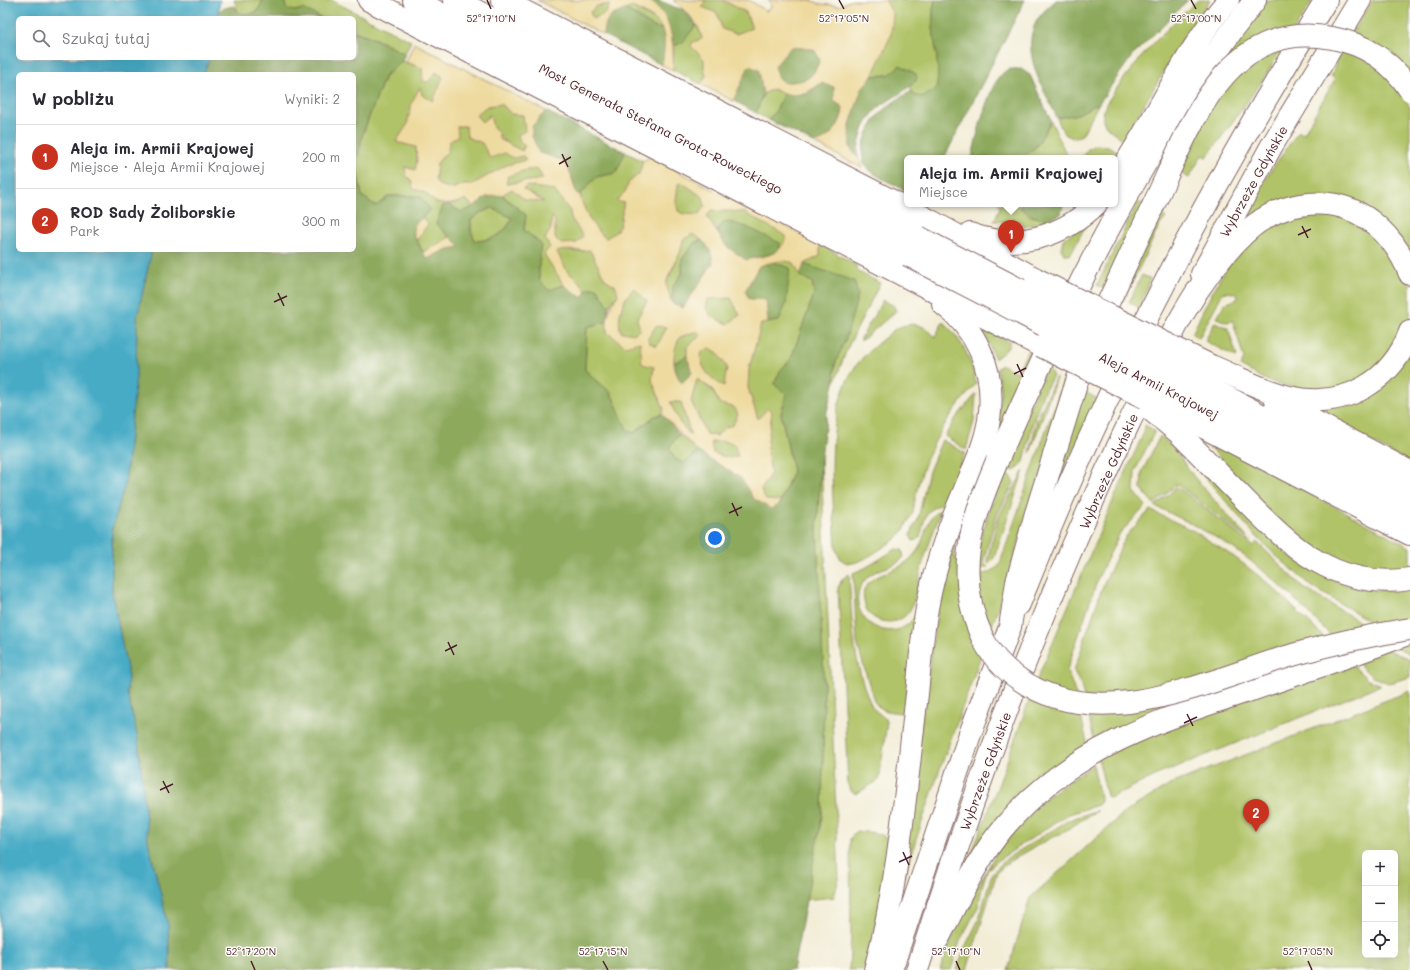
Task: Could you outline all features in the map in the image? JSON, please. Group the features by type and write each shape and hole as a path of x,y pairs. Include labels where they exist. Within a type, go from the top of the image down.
{"main road":[{"path":"369,0 913,246 1007,264 1194,401 1410,534"},
{"name":"Most Generała Stefana Grota-Roweckiego","path":"414,0 913,246"},
{"name":"Most Generała Stefana Grota-Roweckiego","path":"455,0 913,246"},
{"path":"502,0 913,246 1116,384 1194,401 1410,472"},
{"path":"1118,174 1217,13 1228,0"},
{"path":"1255,0 1228,35 1185,97 1130,189 1071,300 997,461 981,500 970,539 967,571 970,602 980,632 994,656 1014,676 1036,690 1074,702 1100,704 1131,703 1184,689 1303,652 1361,637 1410,629"},
{"name":"Wybrzeże Gdyńskie","path":"890,970 970,734 1010,627 1085,448 1163,287 1241,142 1326,0"},
{"name":"Wybrzeże Gdyńskie","path":"917,970 979,785 1048,609 1117,447 1179,317 1271,147 1360,0"},
{"path":"1010,627 1017,582 1038,505 1088,346 1199,108 1210,92 1232,65 1263,45 1286,37 1303,35 1317,35 1353,42 1388,63 1398,73 1410,90"},
{"path":"1179,317 1210,274 1236,242 1261,220 1272,214 1297,205 1324,204 1347,208 1368,219 1385,232 1398,249 1410,274"},
{"path":"913,246 989,240 1011,242 1025,241 1055,233 1069,226 1093,207"},
{"path":"875,970 887,918 899,846 928,604 949,529 985,438 990,411 990,386 981,351 964,324 944,305 913,246"},
{"name":"Aleja Armii Krajowej","path":"913,246 1194,401 1410,516"},
{"path":"1194,401 1277,394 1294,398 1321,400 1343,397 1372,384 1397,359 1410,332"},
{"path":"1194,401 1272,528 1298,550 1315,561 1348,576 1384,581 1410,579"},
{"name":"Aleja Armii Krajowej","path":"1194,401 1410,493"},
{"path":"922,970 973,872 994,840 1030,799 1082,760 1122,738 1162,720 1341,659 1410,633"}],"green space":[{"path":"234,0 262,0 257,11 247,14 238,12"},
{"path":"262,0 284,0 286,8 294,11 303,9 318,16 218,16 219,11 224,8 234,6 238,12 247,14 254,13 261,4"},
{"path":"284,0 331,0 411,41 405,54 372,37 356,32 356,16 318,16 303,9 294,11 286,8"},
{"path":"653,0 661,1 683,9 696,25 683,42 674,46 664,17 651,2"},
{"path":"694,0 722,0 745,12 752,28 736,34 722,29 717,13 701,7"},
{"path":"885,0 935,0 933,22 938,67 936,91 921,97 914,95 910,87 917,79 889,75 872,76 891,35 893,14"},
{"path":"935,0 1025,0 946,155 904,155 904,190 879,177 869,169 865,165 862,154 867,134 871,126 876,118 888,106 912,91 914,95 921,97 936,90 938,68 933,11"},
{"path":"1056,0 1188,0 1132,56 1099,103 1078,114 1057,118 1035,70 1031,45 1032,32 1037,20"},
{"path":"1198,0 1210,0 1181,43 1123,140 1109,129 1104,122 1103,118 1106,104 1148,49"},
{"path":"1264,0 1313,0 1260,84 1207,157 1202,155 1189,178 1157,159"},
{"path":"1373,0 1410,0 1410,73 1351,33"},
{"path":"610,3 606,13 593,19 590,12 597,6"},
{"path":"632,7 655,20 664,29 654,27 625,9"},
{"path":"625,9 654,27 664,29 666,42 662,65 604,35 607,21 612,15"},
{"path":"696,25 702,39 691,46 704,59 706,76 701,84 673,70 674,46 683,42"},
{"path":"356,32 371,37 405,54 402,61 385,76 363,133 356,164 356,72 204,72 209,60 356,60"},
{"path":"791,47 814,49 820,60 813,72 806,79 784,83 777,77 775,66"},
{"path":"1341,49 1373,63 1403,93 1410,108 1410,463 1317,414 1318,393 1268,381 1240,366 1244,359 1233,321 1226,322 1217,318 1224,304 1238,299 1235,293 1223,292 1199,338 1192,334 1218,282 1241,250 1254,237 1269,225 1287,217 1346,201 1240,226 1269,173 1299,131 1304,133 1335,79 1331,76"},
{"path":"402,61 422,68 423,81 428,82 436,72 444,77 433,101 422,95 420,88 412,102 407,125 396,142 416,147 417,162 415,170 406,167 406,175 433,199 448,203 466,199 473,207 462,213 449,205 436,224 450,237 423,252 417,240 428,224 422,218 430,210 420,196 389,196 376,206 362,196 356,164 363,133 385,76"},
{"path":"749,65 759,70 763,94 756,113 733,100"},
{"path":"900,65 916,74 917,79 909,87 879,107 873,113 862,133 858,148 858,158 850,148 849,127 862,88 872,76 889,75"},
{"path":"1011,69 1021,69 1030,75 1051,121 1036,147 1025,155 973,155 983,113 992,89 1003,73"},
{"path":"821,83 834,87 834,101 843,107 838,125 830,135 814,143 769,120 777,109 783,94 807,94"},
{"path":"773,89 783,94 777,109 769,120 756,113 763,94"},
{"path":"1099,103 1082,135 1073,138 1064,134 1057,118 1078,114"},
{"path":"502,104 511,114 523,115 525,142 522,151 509,144 497,134 489,115 482,122 476,115 487,106"},
{"path":"546,111 625,152 616,173 596,177 580,195 576,193 566,165 556,159 539,153 532,136 532,126"},
{"path":"1051,121 1067,155 1025,155 1036,147"},
{"path":"457,126 466,126 467,137 506,153 523,156 526,160 507,165 471,185 462,185 452,189 439,185 435,180 437,163 448,151 448,142"},
{"path":"1097,145 1108,146 1117,151 1115,155 1083,155 1088,149"},
{"path":"625,152 643,161 639,174 629,182 625,192 617,200 624,203 619,227 612,235 606,238 597,230 590,219 580,195 596,177 616,173"},
{"path":"356,164 362,196 376,206 389,196 420,196 430,210 414,225 414,236 427,259 447,249 460,247 436,224 443,206 449,205 462,212 473,207 486,197 502,195 526,215 524,230 541,244 539,280 549,290 564,285 581,297 589,288 597,288 609,306 606,322 587,327 585,370 611,393 627,430 634,433 655,416 662,414 679,434 669,448 675,459 684,463 697,451 741,478 753,498 779,505 793,471 781,414 786,394 774,384 780,371 791,359 814,294 812,282 800,276 804,264 854,281 858,295 847,335 835,364 834,384 827,411 821,459 817,531 824,685 822,816 793,970 170,970 168,925 148,841 138,739 127,693 128,674 112,593 112,529 125,484 136,376 137,317 152,252 356,252","holes":["492,208 512,218 506,229 497,236 475,241 471,230 471,220 480,213"]},
{"path":"538,169 544,179 506,184 508,176 526,170"},
{"path":"681,182 703,197 705,206 698,215 683,214 678,211 676,201 678,184"},
{"path":"527,186 554,190 570,211 571,218 583,236 577,243 561,244 555,238 555,220 552,217 551,229 545,239 550,247 544,254 564,285 549,290 539,280 541,245 524,230 526,215 502,195 513,189 525,200 543,201 522,189"},
{"path":"1137,204 1144,204 1104,289 1097,285"},
{"path":"1000,207 1020,207 1030,216 1050,220 1023,227 1023,222 994,221"},
{"path":"1021,207 1062,207 1061,214 1044,219 1034,217"},
{"path":"492,208 512,218 509,224 506,229 497,236 475,241 471,230 471,220 480,213"},
{"path":"711,210 744,212 786,236 784,247 779,252 779,243 725,221 716,231 707,217"},
{"path":"1160,213 1166,218 1159,226 1124,300 1118,297"},
{"path":"725,221 747,227 780,243 779,252 746,260 726,246 717,231"},
{"path":"1087,223 1070,255 1064,254 1061,249 1063,239"},
{"path":"692,234 703,240 695,242 682,259 682,274 673,286 672,303 666,284 680,253 683,240"},
{"path":"703,240 711,250 713,263 683,308 672,303 673,286 682,274 682,260 695,242"},
{"path":"820,244 856,265 857,271 880,283 847,349 834,384 835,364 847,335 804,264 820,256"},
{"path":"562,249 578,252 590,250 605,279 616,286 618,295 609,306 597,288 589,288 586,292 580,283 567,271 557,252"},
{"path":"785,260 794,263 800,276 812,282 814,294 791,359 780,371 786,394 781,414 793,471 780,501 766,500 761,490 771,473 767,448 772,412 758,419 748,388 749,369 761,324 768,323 790,269 772,262"},
{"path":"772,262 790,268 786,304 779,321 768,323 766,300 749,299 745,291 759,266"},
{"path":"1142,275 1150,279 1140,308 1129,302"},
{"path":"634,288 647,301 637,319 640,329 634,334 621,332 619,320 624,302"},
{"path":"708,298 731,298 740,315 728,324 712,317 706,309"},
{"path":"883,300 894,306 896,311 861,341 861,338"},
{"path":"606,322 607,332 640,341 654,367 652,380 664,409 662,414 655,416 633,433 627,430 611,393 585,370 587,327"},
{"path":"943,322 956,335 965,350 972,367 976,384 953,413 934,443 921,475 914,512 900,535 873,554 855,563 844,561 839,557 836,549 832,455 838,407 845,386 855,367 864,356 895,329 912,324 922,326 931,332 935,337"},
{"path":"1215,322 1228,328 1237,356 1236,357 1205,341"},
{"path":"978,325 1010,342 1006,350 995,359 986,338"},
{"path":"656,326 667,327 657,346 649,343 648,338"},
{"path":"697,331 701,335 687,347 687,356 674,363 673,351 680,337"},
{"path":"710,348 717,352 727,367 724,387 710,377 704,368 701,357 702,351"},
{"path":"1027,352 1037,358 993,444 1001,392 997,368 1002,365 1017,372"},
{"path":"687,356 692,373 682,383 678,378 674,363"},
{"path":"1047,365 1053,376 1043,394 1033,422 1024,462 1016,470 1002,471"},
{"path":"1056,378 1030,453 1036,422"},
{"path":"697,379 712,390 720,404 734,406 738,414 733,426 724,428 717,436 706,434 691,401"},
{"path":"1063,381 1069,384 994,620 941,766 902,881 914,776 941,584 954,547 957,561 977,575 989,573 999,566"},
{"path":"1081,390 1098,399 1044,516"},
{"path":"976,394 974,421 966,450 945,436 955,419"},
{"path":"670,402 681,402 691,437 680,423"},
{"path":"1145,425 1155,431 1135,471 1134,491 1146,506 1120,533 1098,578 1067,670 1077,698 1088,747 967,865 1035,684 1115,496 1144,432"},
{"path":"679,434 697,451 684,463 675,459 669,448"},
{"path":"1201,435 1410,547 1410,570 1359,568 1343,563 1324,554 1285,526 1266,508 1231,471 1200,436"},
{"path":"1160,436 1172,446 1194,477 1251,542 1177,484 1154,504 1141,489 1142,472"},
{"path":"942,440 965,453 943,504 931,509 924,521 920,537 913,541 910,535 918,519 929,471"},
{"path":"724,441 734,444 739,456 729,458 713,453 711,442"},
{"path":"1183,445 1290,556 1304,565 1332,579 1362,588 1393,591 1410,590 1410,654 1391,645 1363,617 1311,586 1273,553 1253,533 1200,471"},
{"path":"821,459 839,879 834,897 805,900 822,816 824,685 817,531"},
{"path":"1024,470 994,558 989,563 987,560 998,518"},
{"path":"1001,474 1011,476 1014,483 996,517 983,562 988,567 977,570 978,547"},
{"path":"1176,488 1179,488 1253,546 1257,542 1304,588 1357,620 1391,651 1410,659 1410,677 1389,683 1372,677 1294,598 1261,569 1222,541 1155,506"},
{"path":"941,510 923,562 914,601 910,611 906,615 892,622 876,619 868,612 866,608 863,598 864,590 874,579 904,564 910,559 920,546 932,517"},
{"path":"1150,510 1194,531 1237,559 1268,583 1368,680 1381,685 1159,774 1110,798 1107,796 1081,685 1074,671 1102,588 1126,536"},
{"path":"896,549 902,550 904,557 895,564 874,573 865,580 859,592 858,604 862,615 870,624 880,629 891,631 903,628 913,619 922,602 911,681 903,713 891,712 883,709 874,701 857,643 853,573 865,568"},
{"path":"849,574 852,624 856,656 860,673 872,707 887,722 879,780 856,794 850,791 848,784 838,588 842,579"},
{"path":"1410,691 1410,970 1008,970 1030,898 1125,812 1173,783"},
{"path":"1093,765 1101,802 1098,805 1069,814 1000,859 988,869 983,883 978,907 960,941 951,970 940,970 958,922 999,848 1044,799"},
{"path":"1098,810 1060,834 1010,861 997,872 967,970 957,970 964,949 979,919 992,873 1006,859 1069,820"},
{"path":"857,831 880,834 890,843 884,888 865,970 849,970 851,935 850,838"}],"sand":[{"path":"537,0 648,0 663,13 667,22 672,41 673,70 662,65 664,35 662,28 651,17 643,12 632,7 610,16 604,26 604,35","holes":["610,4 606,13 593,19 590,12 597,6"]},
{"path":"673,0 705,0 702,7 717,13 722,29 736,34 752,28 746,12 722,0 749,0 766,11 771,8 771,4 768,0 811,0 820,4 839,6 852,0 885,0 893,14 891,35 872,76 862,88 849,127 850,148 858,158 862,168 814,143 830,135 841,119 843,107 834,101 834,87 821,83 804,93 793,95 773,89 763,94 759,70 749,66 733,101 701,84 706,76 704,59 691,46 693,42 702,39 701,34 699,28 691,17","holes":["791,47 814,49 820,60 814,72 807,79 784,83 777,77 775,66"]},
{"path":"414,43 546,111 532,126 532,136 539,153 556,159 566,165 576,193 580,195 590,219 597,230 606,238 616,231 620,224 624,203 616,201 625,192 629,182 639,174 643,161 650,157 820,244 820,256 804,264 800,276 794,263 781,261 768,263 759,266 745,291 749,299 766,300 768,323 761,324 749,369 748,388 758,419 768,408 772,412 767,448 771,473 761,490 766,500 780,501 779,505 771,509 753,498 741,478 697,451 662,414 664,409 652,380 654,367 642,364 640,342 625,346 607,332 609,312 618,295 616,286 605,279 590,250 564,250 557,252 567,271 581,283 586,292 581,297 564,285 544,254 550,247 545,239 551,229 552,216 555,220 555,238 561,244 577,243 583,236 571,218 570,211 554,190 527,186 523,189 544,202 525,200 512,189 502,195 486,197 473,207 466,199 453,204 438,203 423,192 413,189 412,181 406,175 405,167 415,170 417,162 416,147 396,142 407,125 412,102 420,87 422,95 433,101 443,77 436,72 428,82 423,81 422,68 406,62","holes":["502,104 511,114 523,115 525,131 518,135 520,142 525,146 522,151 499,139 499,133 493,127 490,115 482,122 476,115 487,106","457,126 466,126 467,137 482,143 490,158 505,153 513,158 523,156 526,160 507,165 471,185 462,185 452,189 439,185 435,180 437,163 448,151 449,142 458,136","538,169 543,179 506,184 508,176 526,170","681,182 703,197 705,206 698,215 683,214 678,211 676,201 678,184","711,210 744,212 786,236 784,243 776,252 766,256 746,260 726,246 707,217","692,234 701,239 709,249 713,263 683,308 672,303 666,284 680,253 683,240","634,288 647,301 637,319 640,329 634,334 621,332 619,320 624,302","731,298 740,315 728,324 712,317 706,309 708,299","656,326 667,327 657,346 649,343 648,338","697,331 701,335 687,347 687,356 692,373 682,383 678,378 674,366 675,349 680,337","710,348 717,352 727,367 724,386 710,377 702,362 702,351","697,379 712,389 720,404 734,407 738,414 733,425 724,428 717,436 706,434 691,401","670,402 681,402 691,436 680,423","724,441 734,444 738,456 729,458 713,453 711,442"]},
{"path":"422,218 428,224 417,240 414,236 414,225"},
{"path":"450,237 460,247 447,249 427,259 423,252"}],"water":[{"path":"0,0 220,0 218,16 16,16 16,60 209,60 204,72 16,72 16,252 152,252 137,317 136,376 125,484 112,529 112,593 128,674 127,693 138,739 148,841 168,925 170,970 0,970"}],"place":[{"name":"Aleja im. Armii Krajowej","path":"1011,253"},
{"name":"ROD Sady Żoliborskie","path":"1256,832"}]}
